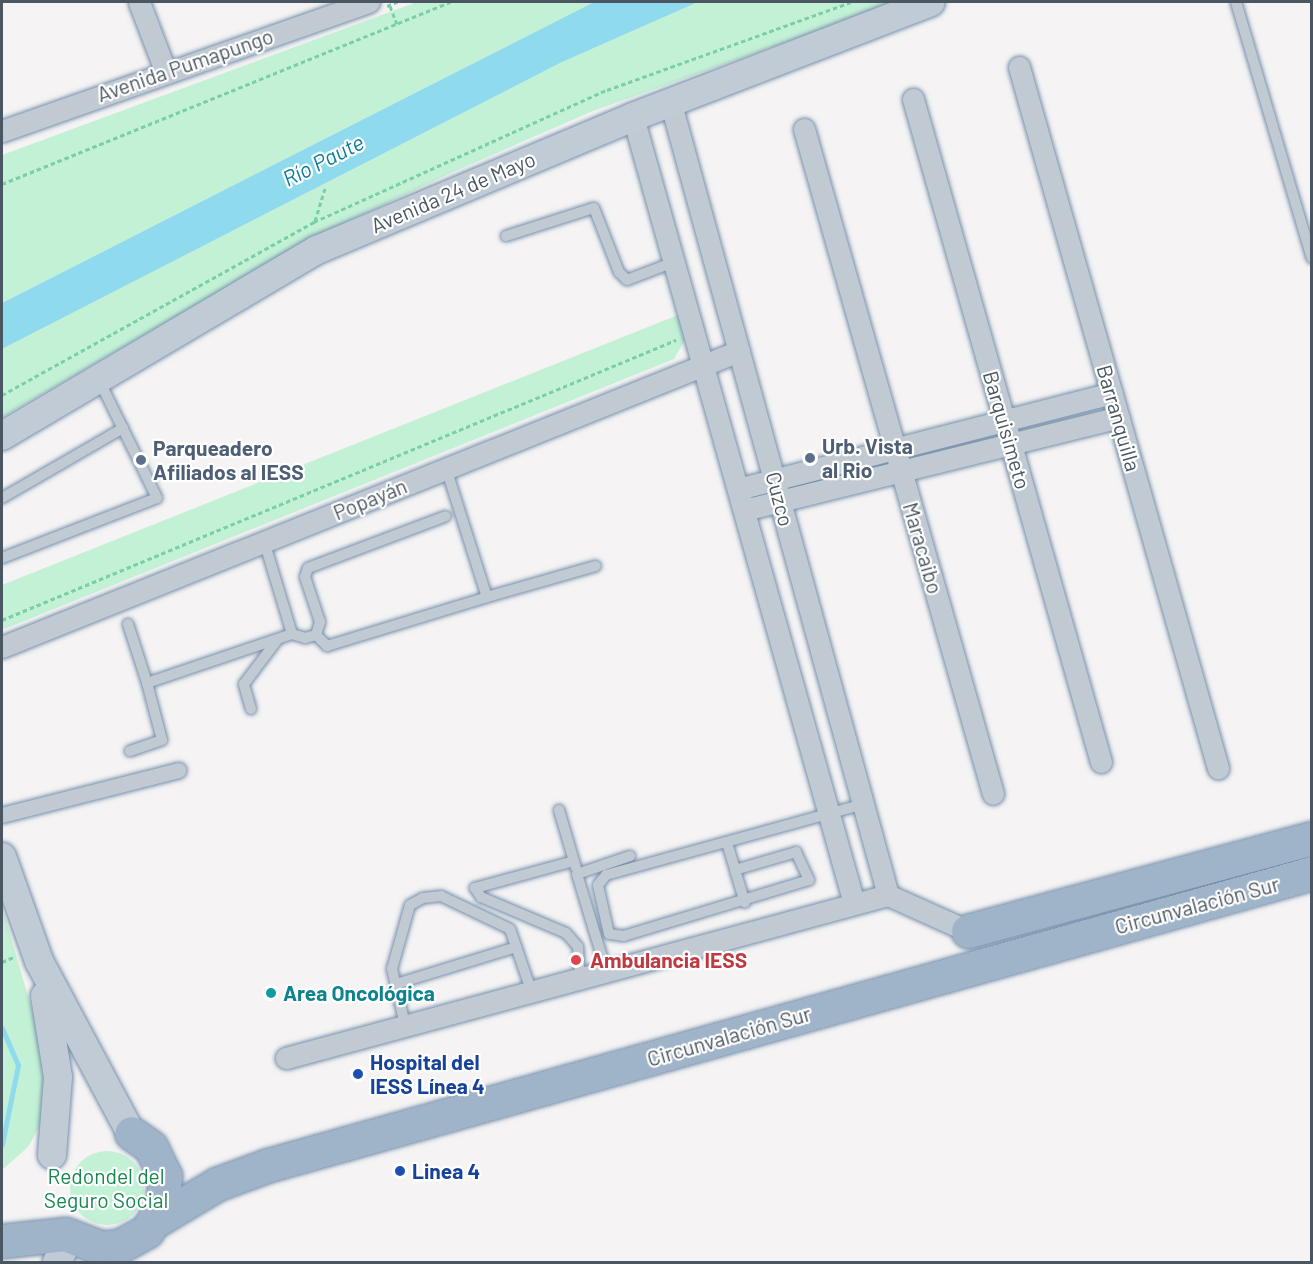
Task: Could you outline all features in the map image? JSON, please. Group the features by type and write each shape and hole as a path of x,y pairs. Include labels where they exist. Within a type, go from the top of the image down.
{"highway":[{"name":"Circunvalación Sur","path":"968,931 1311,838"},
{"name":"Circunvalación Sur","path":"150,1227 217,1184 269,1165 1311,873"},
{"path":"2,1240 101,1248 120,1246 150,1227 165,1176 151,1148 131,1133"},
{"path":"2,1260 5,1263"}],"main road":[{"name":"Avenida 24 de Mayo","path":"2,436 317,250 633,117 931,2"},
{"path":"2,857 39,961 131,1133"},
{"path":"39,961 58,1077 52,1155"},
{"path":"130,1263 150,1227"}],"street":[{"path":"139,2 165,70"},
{"name":"Avenida Pumapungo","path":"2,131 165,70 369,2"},
{"name":"Barranquilla","path":"1019,67 1218,768"},
{"name":"Barquisimeto","path":"913,99 1101,762"},
{"name":"Cuzco","path":"671,104 888,895"},
{"name":"Cuzco","path":"633,117 854,903"},
{"name":"Maracaibo","path":"804,129 993,794"},
{"name":"Popayán","path":"2,647 739,351"},
{"path":"738,489 1112,393"},
{"path":"744,510 1119,417"},
{"path":"2,814 178,770"},
{"path":"286,1058 406,1029 580,976 888,895 968,931"}],"lane":[{"path":"1236,2 1311,258"},
{"path":"506,236 594,208 619,272 627,280 674,262"},
{"path":"2,558 158,498 99,380"},
{"path":"2,498 123,428"},
{"path":"446,468 487,597"},
{"path":"316,635 320,622 305,577 308,568 446,516"},
{"path":"264,542 292,634"},
{"path":"147,683 292,634 316,635 327,646 596,566"},
{"path":"128,624 162,740 130,751"},
{"path":"251,709 244,684 278,639"},
{"path":"735,870 796,852 809,880 745,902 617,938 609,934 600,879 863,804"},
{"path":"559,810 606,970"},
{"path":"727,843 745,902"},
{"path":"577,874 630,856"},
{"path":"574,861 475,888 481,897 566,933 578,946 580,976"},
{"path":"406,1029 392,969 410,905 423,898 441,896 510,929 531,990"},
{"path":"396,984 516,947"}],"path":[{"path":"389,2 397,24"},
{"path":"2,184 450,2"},
{"path":"314,222 324,189"},
{"path":"2,620 694,333"}],"green space":[{"path":"417,2 594,2 2,303 2,155"},
{"path":"698,2 898,2 593,111 451,173 314,237 2,417 2,349 560,63"},
{"path":"678,315 685,340 674,359 2,630 2,585"},
{"path":"2,907 51,1075 47,1113 28,1147 2,1170"},
{"name":"Redondel del Seguro Social","path":"107,1151 121,1154 133,1162 141,1174 144,1188 141,1202 133,1214 121,1222 107,1225 93,1222 81,1214 73,1202 70,1188 73,1174 81,1162 93,1154"}],"water":[{"name":"Río Paute","path":"594,2 698,2 560,63 2,349 2,303"}],"waterway":[{"path":"2,1028 18,1065 2,1144"}],"place":[{"name":"Urb. Vista al Rio","path":"810,458"},
{"name":"Parqueadero Afiliados al IESS","path":"141,460"},
{"name":"Ambulancia IESS","path":"576,960"},
{"name":"Area Oncológica","path":"271,993"},
{"name":"Hospital del IESS Línea 4","path":"358,1074"},
{"name":"Linea 4","path":"400,1171"}]}
